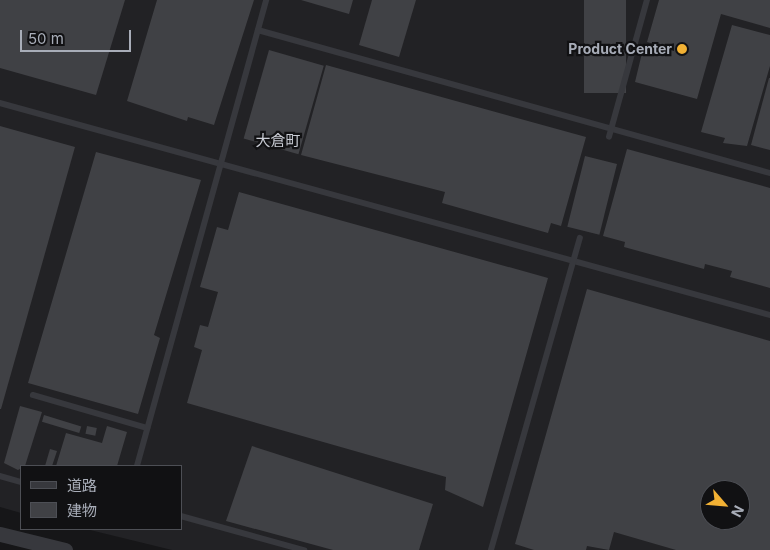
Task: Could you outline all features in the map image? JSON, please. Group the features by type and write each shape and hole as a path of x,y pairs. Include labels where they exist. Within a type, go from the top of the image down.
{"street":[{"path":"0,534 65,550"}],"lane":[{"path":"136,465 266,0"},
{"path":"609,137 647,0"},
{"path":"258,30 611,127 770,173"},
{"path":"0,103 770,315"},
{"path":"491,550 580,238"},
{"path":"33,394 147,428"},
{"path":"0,476 20,482"},
{"path":"182,516 304,550"}],"shaded area":[{"path":"0,0 770,0 770,550 172,550 90,530 182,530 182,465 20,465 20,513 0,507"}],"building":[{"path":"0,0 125,0 96,95 0,68"},
{"path":"157,0 254,0 214,125 188,117 187,121 127,101"},
{"path":"301,0 353,0 349,14"},
{"path":"372,0 416,0 399,57 359,45"},
{"path":"584,0 626,0 626,93 584,93"},
{"name":"Product Center","path":"659,0 770,0 770,28 721,14 697,99 635,82 642,53 650,56 654,44 647,42"},
{"path":"732,25 770,35 770,66 747,146 723,143 725,138 701,132"},
{"path":"269,50 324,66 298,154 244,138"},
{"path":"326,65 586,137 561,226 551,223 548,233 442,203 445,192 301,155"},
{"path":"770,78 770,150 751,145"},
{"path":"0,126 75,147 1,409 0,409"},
{"path":"627,149 770,188 770,288 730,277 732,271 705,264 704,269 624,247 625,242 603,236"},
{"path":"96,152 201,180 154,335 160,338 138,414 28,383"},
{"path":"585,156 617,164 599,235 567,227"},
{"path":"239,192 548,278 483,507 445,490 446,477 187,403 202,350 194,347 200,325 208,327 218,292 200,287 217,227 228,230"},
{"path":"587,289 770,341 770,550 676,550 614,532 609,550 587,546 586,550 534,550 515,544"},
{"path":"20,406 42,412 25,465 20,465 18,470 4,463"},
{"path":"44,415 81,426 79,433 42,422"},
{"path":"87,426 97,428 95,436 85,434"},
{"path":"107,426 127,432 117,465 56,465 66,433 102,443"},
{"path":"252,446 433,504 419,550 333,550 226,521"},
{"path":"50,449 57,451 52,465 45,465"}],"place":[{"name":"Product Center","path":"682,49"}],"district":[{"name":"大倉町","path":"278,141"}]}
